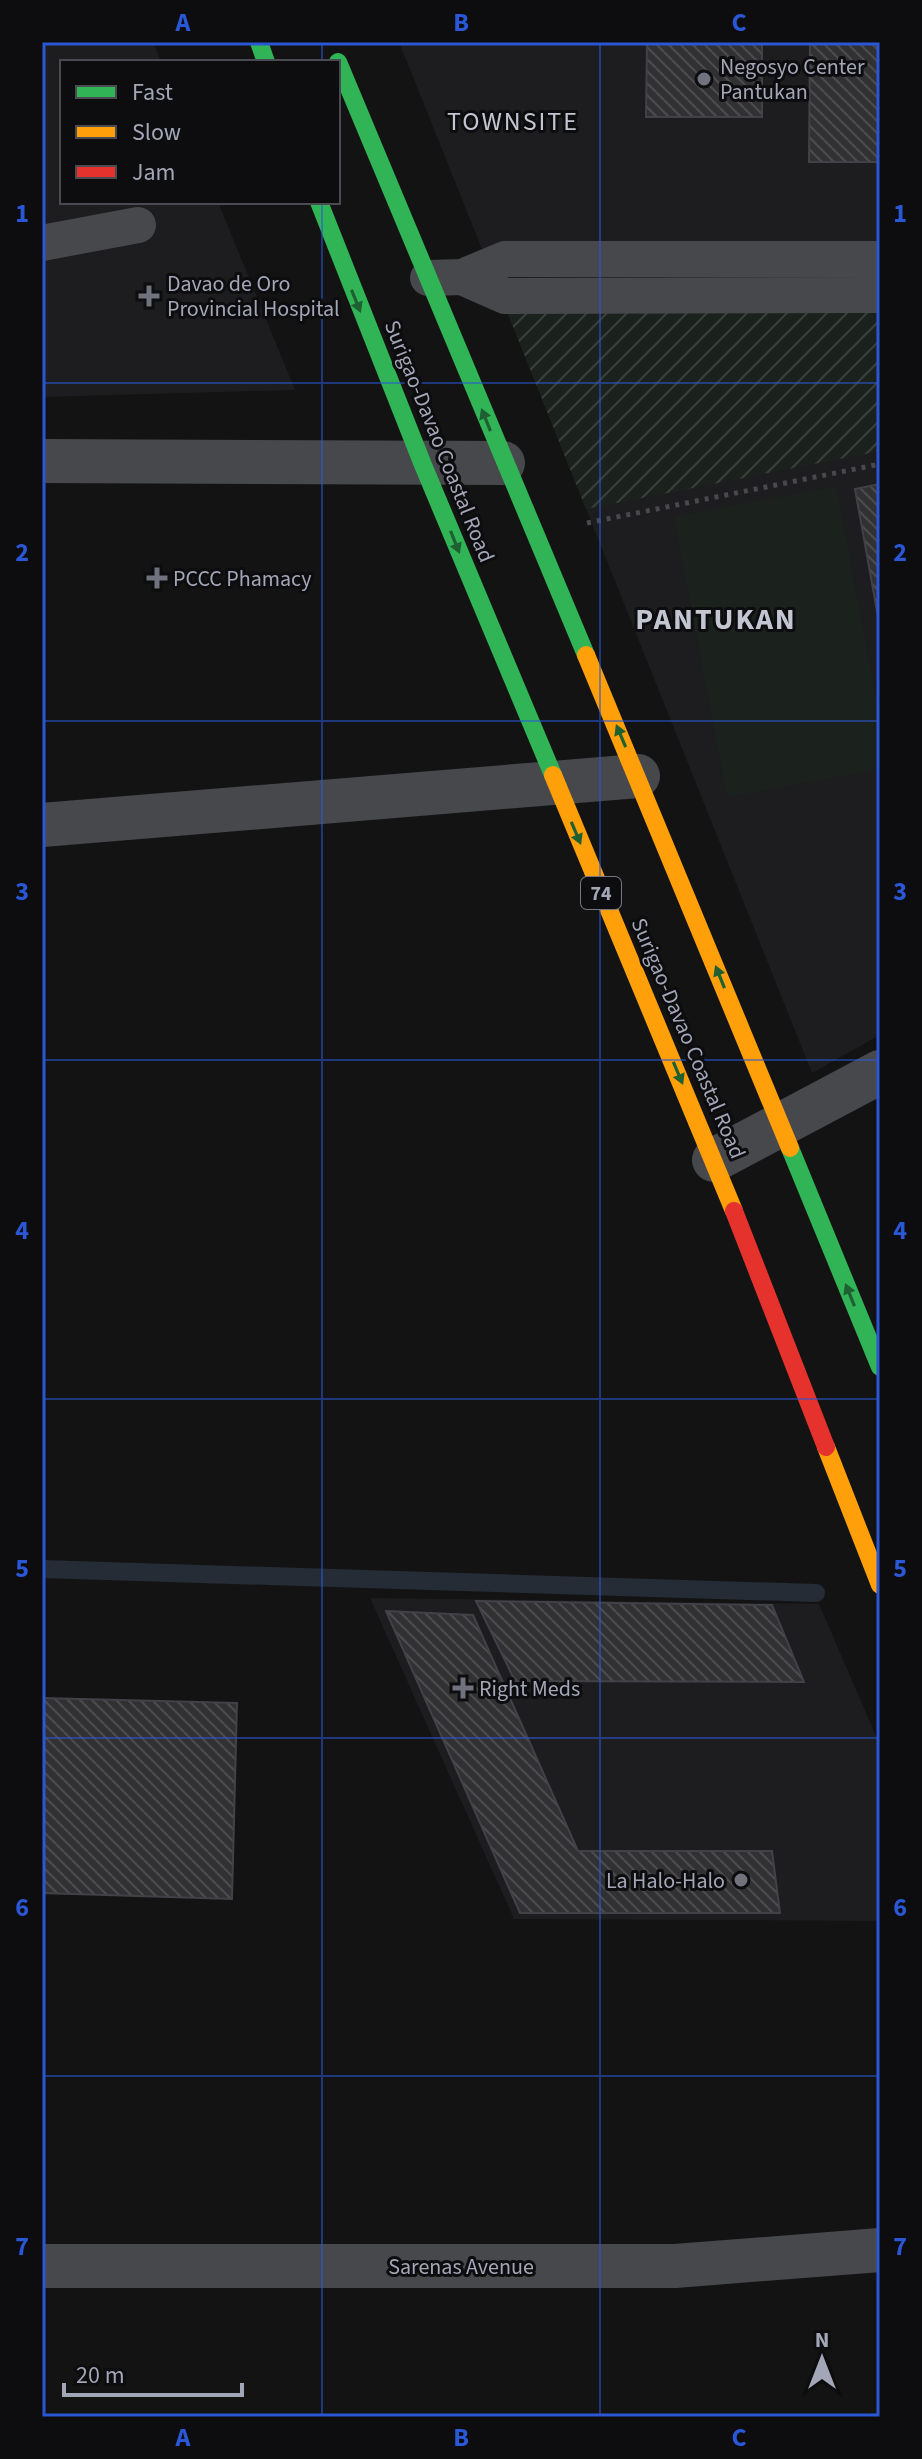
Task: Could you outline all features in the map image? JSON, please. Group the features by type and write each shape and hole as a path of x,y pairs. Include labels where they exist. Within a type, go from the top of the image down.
{"highway":[{"path":"340,66 445,277 503,463 638,776 880,1367"},
{"name":"Surigao-Davao Coastal Road","path":"320,204 423,465 714,1160 880,1585"}],"street":[{"path":"42,461 503,463"},
{"path":"42,825 638,776"},
{"path":"714,1160 880,1072"},
{"name":"Sarenas Avenue","path":"42,2266 675,2266 880,2250"}],"lane":[{"path":"42,243 138,225"},
{"path":"445,277 505,259 880,259"},
{"path":"445,277 505,296 880,295"}],"path":[{"path":"534,533 880,464"}],"shaded area":[{"name":"Davao de Oro Provincial Hospital","path":"42,42 153,42 160,60 60,60 60,204 219,204 295,390 42,397"},
{"path":"399,42 880,42 880,1035 812,1073"},
{"path":"880,308 880,451 586,509 508,314"},
{"path":"836,486 880,719 880,769 727,797 674,517"},
{"path":"370,1598 819,1604 880,1745 880,1921 514,1919"}],"building":[{"name":"Negosyo Center Pantukan","path":"647,42 762,42 762,117 646,117"},
{"path":"810,42 880,42 880,162 809,162"},
{"path":"880,484 880,628 855,489"},
{"path":"476,1601 772,1605 804,1682 515,1681"},
{"path":"386,1611 473,1615 578,1851 772,1851 780,1913 520,1913"},
{"path":"42,1698 237,1703 232,1899 42,1893"}],"waterway":[{"path":"42,1569 816,1593"}],"traffic: fast":[{"path":"259,42 265,60"},
{"path":"340,67 586,655"},
{"path":"320,204 423,465 553,775"},
{"path":"790,1148 880,1367"}],"traffic: slow":[{"path":"586,655 790,1148"},
{"path":"553,775 734,1211"},
{"path":"826,1447 880,1585"}],"traffic: jam":[{"path":"734,1211 826,1447"}],"place":[{"name":"Negosyo Center Pantukan","path":"704,79"},
{"name":"Davao de Oro Provincial Hospital","path":"149,296"},
{"name":"PCCC Phamacy","path":"157,578"},
{"name":"Right Meds","path":"463,1688"},
{"name":"La Halo-Halo","path":"741,1880"}],"district":[{"name":"TOWNSITE","path":"513,121"},
{"name":"PANTUKAN","path":"716,619"}]}
